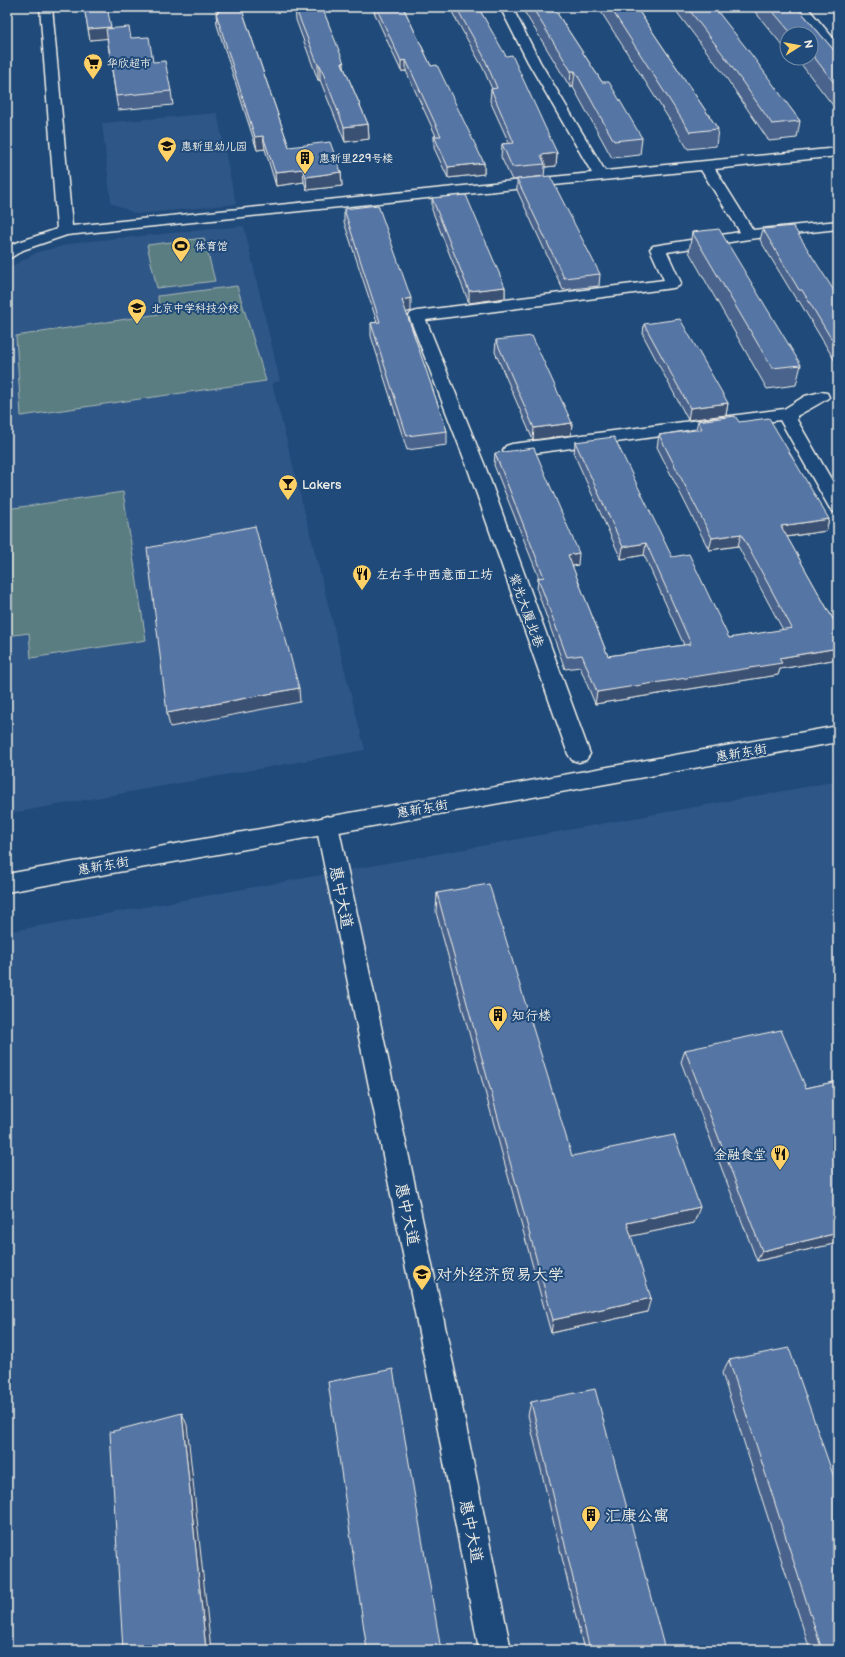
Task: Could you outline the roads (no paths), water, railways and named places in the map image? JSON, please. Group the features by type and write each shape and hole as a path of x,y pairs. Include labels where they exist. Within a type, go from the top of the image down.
{"street":[{"path":"46,7 65,231"},
{"path":"506,7 534,62 601,176"},
{"path":"800,7 838,52"},
{"path":"7,254 18,247 65,231 838,152"},
{"path":"705,165 749,235 838,225"},
{"name":"紫光大厦北巷","path":"579,754 476,466 417,316 672,282 658,249 749,235"},
{"path":"512,450 788,414 811,400 821,397"},
{"path":"788,414 788,420 838,507"},
{"name":"惠新东街","path":"7,883 838,734"},
{"name":"惠中大道","path":"327,826 444,1387 495,1650"}],"place":[{"name":"华欣超市","path":"93,80"},
{"name":"惠新里幼儿园","path":"167,163"},
{"name":"惠新里229号楼","path":"305,175"},
{"name":"体育馆","path":"181,263"},
{"name":"北京中学科技分校","path":"137,325"},
{"name":"Lakers","path":"288,501"},
{"name":"左右手中西意面工坊","path":"362,591"},
{"name":"知行楼","path":"498,1032"},
{"name":"金融食堂","path":"780,1171"},
{"name":"对外经济贸易大学","path":"422,1291"},
{"name":"汇康公寓","path":"591,1532"}]}
